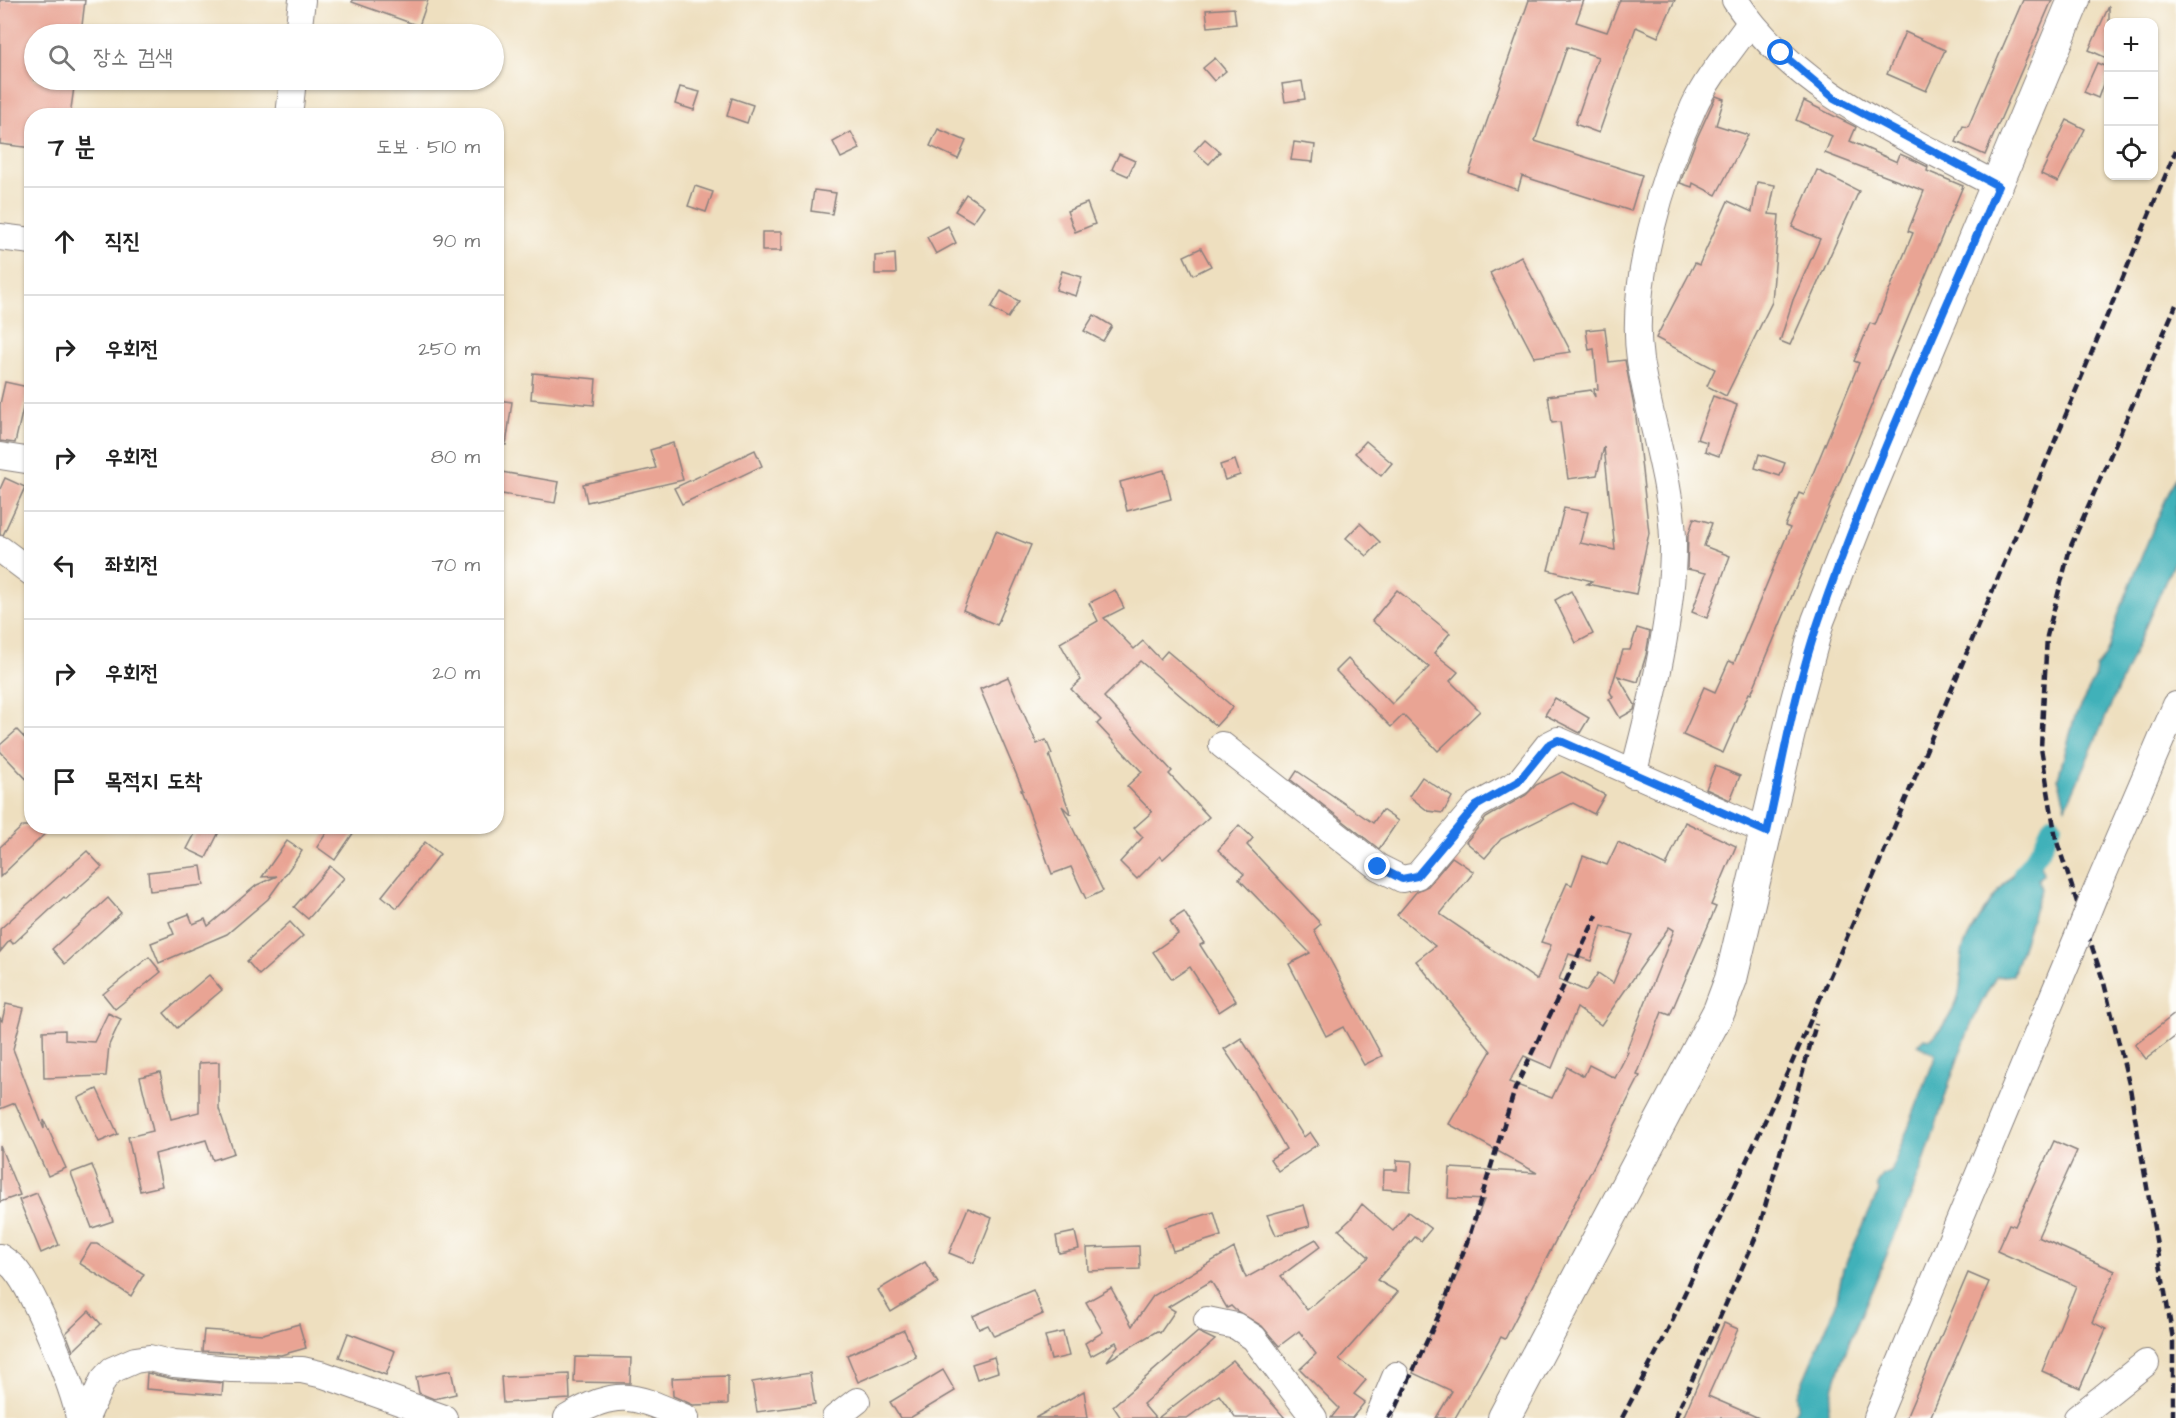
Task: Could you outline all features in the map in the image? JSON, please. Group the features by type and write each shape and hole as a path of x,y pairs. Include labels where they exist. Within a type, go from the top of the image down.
{"main road":[{"path":"1504,1418 1719,1011 1731,979 1795,707 1818,621 1863,506 2074,0"}],"street":[{"path":"299,24 302,0"},
{"path":"1735,0 1750,23 1834,98 1998,186"},
{"path":"1633,775 1651,704 1672,583 1673,536 1640,359 1638,327 1642,272 1657,209 1695,105 1750,23"},
{"path":"290,108 292,90"},
{"path":"0,237 24,240"},
{"path":"0,456 24,460"},
{"path":"0,549 24,567"},
{"path":"1877,1418 2176,705"},
{"path":"1222,745 1378,867 1402,879 1417,876 1476,806 1518,782 1548,745 1558,740 1633,775 1767,832"},
{"path":"0,1257 14,1267 26,1284 76,1414"},
{"path":"1207,1320 1236,1326 1254,1338 1314,1418"},
{"path":"76,1414 112,1370 135,1360 149,1358 174,1364 231,1369 302,1370 333,1378 444,1418"},
{"path":"2077,1418 2146,1364"},
{"path":"1378,1418 1396,1376"},
{"path":"567,1418 585,1407 614,1397 645,1401 686,1418"},
{"path":"835,1418 857,1401"}],"water":[{"path":"2176,477 2176,557 2066,807 2058,778 2075,716 2095,678 2096,667 2108,649 2119,613"},
{"path":"2037,845 2043,874 2038,879 2041,889 2013,975 1996,977 1973,1021 1954,1069 1915,1185 1842,1361 1827,1418 1792,1418 1798,1406 1797,1395 1836,1304 1843,1269 1879,1191 1877,1185 1883,1175 1891,1172 1934,1060 1935,1054 1917,1045 1924,1038 1931,1039 1950,1016 1959,995 1962,951 1971,932 1997,893"}],"building":[{"path":"0,0 85,0 82,24 24,24 24,90 74,90 71,108 24,108 24,147 0,144"},
{"path":"352,0 428,0 420,24 413,24 352,2"},
{"path":"1529,0 1584,0 1576,22 1607,32 1620,0 1675,0 1658,37 1636,27 1599,133 1575,124 1598,57 1567,47 1535,141 1642,175 1631,211 1522,176 1518,190 1469,173"},
{"path":"2023,0 2052,0 1985,155 1956,142 1963,126 1968,127"},
{"path":"2109,6 2109,18 2104,18 2104,57 2089,50"},
{"path":"1234,8 1236,24 1208,27 1206,10"},
{"path":"1905,32 1945,50 1926,91 1887,74"},
{"path":"1215,58 1226,71 1214,81 1203,68"},
{"path":"2097,63 2104,66 2104,82 2098,98 2084,92"},
{"path":"1302,81 1305,99 1285,102 1282,84"},
{"path":"680,87 700,92 694,110 675,104"},
{"path":"1716,96 1724,99 1716,125 1748,135 1716,195 1693,183 1692,187 1680,183"},
{"path":"732,98 753,105 747,123 727,116"},
{"path":"1804,101 1856,127 1850,141 1897,162 1900,154 1928,167 1927,171 1963,186 1751,694 1749,693 1723,753 1683,735 1704,687 1715,692 1729,661 1734,663 1790,528 1785,526 1799,493 1804,495 1859,363 1854,361 1870,323 1875,325 1913,233 1908,231 1924,191 1825,153 1832,136 1796,120"},
{"path":"2067,120 2085,129 2058,182 2041,174"},
{"path":"938,129 966,141 958,159 930,146"},
{"path":"851,132 860,149 841,158 833,142"},
{"path":"1205,139 1220,152 1209,164 1194,151"},
{"path":"1294,142 1315,145 1313,162 1291,160"},
{"path":"1119,154 1135,161 1128,176 1112,169"},
{"path":"1817,170 1859,191 1790,345 1780,341 1793,300 1820,239 1792,227"},
{"path":"1757,182 1775,185 1769,214 1779,215 1772,302 1726,396 1707,386 1715,369 1656,338 1695,263 1699,265 1728,201 1752,212"},
{"path":"695,186 713,192 706,212 688,206"},
{"path":"814,190 836,193 832,214 811,211"},
{"path":"966,194 984,206 973,222 955,211"},
{"path":"1087,203 1095,224 1075,232 1067,211"},
{"path":"948,226 956,243 936,254 927,237"},
{"path":"762,232 781,232 781,251 762,251"},
{"path":"1201,248 1211,266 1193,275 1184,256"},
{"path":"895,254 896,274 875,274 875,256"},
{"path":"1521,256 1571,352 1534,357 1490,273"},
{"path":"1062,271 1082,277 1076,296 1056,290"},
{"path":"1001,291 1019,301 1008,318 991,308"},
{"path":"1094,315 1112,326 1103,341 1084,331"},
{"path":"1605,328 1609,362 1625,360 1636,417 1649,533 1636,594 1587,584 1592,581 1548,570 1564,508 1588,512 1580,543 1615,550 1604,447 1597,475 1568,479 1560,422 1552,423 1548,396 1591,390 1595,397 1594,389 1598,389 1594,349 1589,350 1586,330"},
{"path":"533,373 596,379 594,405 531,399"},
{"path":"5,382 24,386 24,404 15,443 0,441 0,404"},
{"path":"1713,396 1737,405 1719,456 1705,451 1707,442 1697,439"},
{"path":"504,401 512,402 506,445 504,445"},
{"path":"1366,441 1392,463 1381,476 1355,453"},
{"path":"673,443 683,480 587,502 583,484 656,468 650,450"},
{"path":"755,450 762,466 682,504 674,488"},
{"path":"1759,454 1785,463 1780,476 1755,468"},
{"path":"1235,460 1240,475 1225,480 1220,465"},
{"path":"1164,470 1171,499 1127,511 1120,482"},
{"path":"504,472 559,482 555,503 504,494"},
{"path":"5,478 24,487 3,535 0,534 0,489"},
{"path":"1694,518 1712,523 1704,546 1730,556 1707,618 1692,612 1706,573 1687,569 1688,536"},
{"path":"1360,523 1380,542 1367,556 1346,538"},
{"path":"996,531 1031,545 997,625 963,610"},
{"path":"1115,590 1124,608 1104,618 1134,649 1143,641 1160,659 1167,651 1233,707 1216,726 1140,661 1104,697 1172,771 1169,774 1209,817 1163,859 1160,856 1137,879 1120,862 1143,837 1134,828 1152,812 1127,786 1142,772 1097,724 1101,720 1071,689 1081,680 1060,643 1098,621 1089,603"},
{"path":"1397,590 1450,633 1434,653 1458,672 1450,681 1480,711 1438,751 1403,715 1391,727 1336,671 1348,659 1392,704 1429,667 1372,621"},
{"path":"1571,591 1593,634 1576,643 1555,600"},
{"path":"1637,628 1650,632 1646,655 1638,682 1618,676 1635,705 1634,710 1620,718 1609,699 1613,697 1610,692 1623,650 1630,650"},
{"path":"1008,677 1037,744 1046,740 1052,754 1049,755 1071,815 1062,806 1103,891 1086,899 1071,867 1052,874 1021,790 1023,790 980,689"},
{"path":"1555,698 1589,718 1580,733 1545,715"},
{"path":"17,730 24,737 24,776 0,751 0,745"},
{"path":"1715,766 1740,776 1730,800 1706,789"},
{"path":"1297,771 1373,823 1382,810 1398,821 1379,849 1291,780"},
{"path":"1562,772 1605,795 1594,814 1573,803 1501,839 1485,858 1466,842 1486,818 1526,795 1536,785"},
{"path":"1422,777 1452,797 1443,813 1428,811 1409,796"},
{"path":"1685,822 1736,846 1711,905 1716,907 1670,1015 1662,1012 1637,1075 1640,1076 1505,1339 1501,1337 1455,1418 1436,1418 1452,1391 1413,1373 1461,1266 1458,1265 1484,1200 1448,1198 1450,1168 1537,1173 1449,1124 1491,1051 1416,961 1435,946 1397,915 1417,891 1428,886 1452,857 1474,872 1440,914 1537,980 1551,945 1541,942 1567,883 1572,885 1583,856 1607,865 1618,842 1666,866","holes":["1602,926 1633,935 1613,983 1598,973 1586,991 1559,979 1569,954 1591,961","1669,927 1674,930 1626,1051 1628,1052 1615,1078 1589,1065 1584,1076 1567,1067 1552,1098 1509,1082 1524,1056 1552,1068 1577,1008 1601,1025"]},
{"path":"1239,825 1253,838 1247,845 1321,924 1314,930 1382,1056 1364,1065 1343,1027 1326,1036 1289,964 1310,953 1239,879 1244,874 1218,850"},
{"path":"23,826 24,834 45,834 0,877 0,847"},
{"path":"195,834 218,834 206,858 187,849"},
{"path":"326,834 353,834 335,860 317,847"},
{"path":"287,841 302,851 268,899 227,934 159,963 151,943 174,934 169,922 189,914 193,924 205,919 208,926 257,885 277,876 262,877"},
{"path":"425,842 440,854 397,908 382,896"},
{"path":"87,851 102,867 66,899 64,897 13,944 10,940 0,952 0,929"},
{"path":"201,866 204,885 150,891 148,872"},
{"path":"330,866 344,878 308,919 294,907"},
{"path":"108,898 121,913 65,964 52,949"},
{"path":"1184,912 1204,943 1200,945 1236,1001 1219,1012 1190,967 1172,979 1153,952 1178,934 1170,921"},
{"path":"290,922 303,936 259,975 247,961"},
{"path":"149,957 161,972 115,1009 103,994"},
{"path":"209,975 222,990 177,1028 164,1013"},
{"path":"6,1004 24,1008 13,1049 44,1129 44,1120 66,1168 48,1176 15,1103 0,1109 0,1018 2,1021"},
{"path":"108,1013 121,1019 109,1045 106,1076 44,1078 43,1031 65,1030 65,1040 94,1042"},
{"path":"2176,1013 2176,1036 2146,1059 2135,1045"},
{"path":"1241,1038 1304,1137 1310,1132 1318,1144 1278,1171 1270,1159 1286,1149 1253,1091 1224,1049"},
{"path":"219,1062 219,1109 234,1153 213,1160 206,1140 155,1154 162,1186 140,1191 128,1137 153,1131 140,1077 160,1072 171,1119 199,1112 199,1063"},
{"path":"97,1089 118,1134 99,1142 78,1098"},
{"path":"2054,1141 2077,1151 2038,1237 2115,1271 2092,1322 2106,1329 2080,1388 2042,1371 2076,1286 1997,1251 2009,1224 2015,1226"},
{"path":"0,1146 20,1195 0,1202"},
{"path":"1397,1160 1412,1161 1410,1191 1383,1189 1384,1170 1397,1170"},
{"path":"92,1165 113,1221 92,1228 71,1173"},
{"path":"37,1193 59,1245 41,1253 19,1200"},
{"path":"1362,1204 1393,1231 1408,1212 1431,1229 1421,1241 1415,1237 1377,1280 1398,1292 1339,1359 1366,1380 1354,1394 1365,1402 1352,1418 1331,1418 1339,1408 1300,1369 1316,1354 1299,1331 1279,1346 1262,1326 1231,1306 1227,1308 1211,1281 1168,1307 1175,1311 1160,1333 1157,1331 1107,1361 1118,1346 1116,1342 1091,1356 1085,1343 1103,1332 1086,1302 1111,1288 1132,1326 1153,1296 1234,1248 1246,1278 1316,1239 1321,1246 1281,1276 1307,1310 1369,1257 1339,1230"},
{"path":"1304,1205 1310,1226 1276,1235 1267,1215"},
{"path":"968,1208 992,1218 974,1263 949,1253"},
{"path":"1214,1212 1221,1236 1173,1251 1165,1227"},
{"path":"1075,1232 1079,1249 1059,1253 1056,1236"},
{"path":"91,1244 97,1244 144,1274 131,1296 79,1263"},
{"path":"1139,1246 1140,1269 1088,1271 1087,1248"},
{"path":"925,1262 938,1283 891,1312 878,1290"},
{"path":"1968,1273 1989,1282 1930,1418 1906,1418"},
{"path":"1033,1290 1043,1314 994,1336 988,1325 979,1329 973,1316"},
{"path":"89,1311 101,1324 73,1351 66,1333"},
{"path":"1724,1323 1738,1329 1708,1396 1759,1418 1683,1418"},
{"path":"299,1324 306,1348 281,1355 202,1351 204,1330 263,1334"},
{"path":"904,1330 916,1357 858,1382 847,1355"},
{"path":"1063,1332 1069,1356 1051,1360 1045,1336"},
{"path":"1198,1332 1215,1340 1143,1404 1155,1418 1121,1418 1113,1406"},
{"path":"348,1333 395,1351 386,1375 339,1357"},
{"path":"575,1357 631,1358 630,1383 574,1382"},
{"path":"994,1357 998,1372 977,1379 972,1364"},
{"path":"1233,1360 1285,1418 1236,1418 1219,1395 1187,1418 1158,1418"},
{"path":"451,1370 456,1394 434,1399 419,1393 416,1377"},
{"path":"943,1370 955,1391 910,1418 900,1418 890,1402"},
{"path":"147,1373 173,1379 223,1383 222,1395 146,1389"},
{"path":"810,1373 815,1404 757,1412 752,1382"},
{"path":"569,1374 570,1399 503,1403 501,1377"},
{"path":"728,1376 728,1404 693,1405 673,1396 672,1378"},
{"path":"1084,1391 1088,1418 1035,1418"}],"waterway":[{"path":"2023,874 2041,848 2052,825"}],"railway":[{"path":"1622,1418 1663,1340 1791,1065 1878,866 2176,150"},
{"path":"2173,1418 2173,1339 2130,1088 2104,983 2056,839 2041,748 2047,636 2070,548 2176,305"},
{"path":"1388,1418 1397,1406 1443,1306 1470,1234 1515,1089 1597,915"},
{"path":"1675,1418 1758,1232 1816,1024"}],"route":[{"path":"1378,867 1402,879 1417,876 1476,806 1518,782 1548,745 1558,740 1660,787 1767,832 1805,665 1818,621 1863,506 1998,186 1834,98 1781,53"}]}
